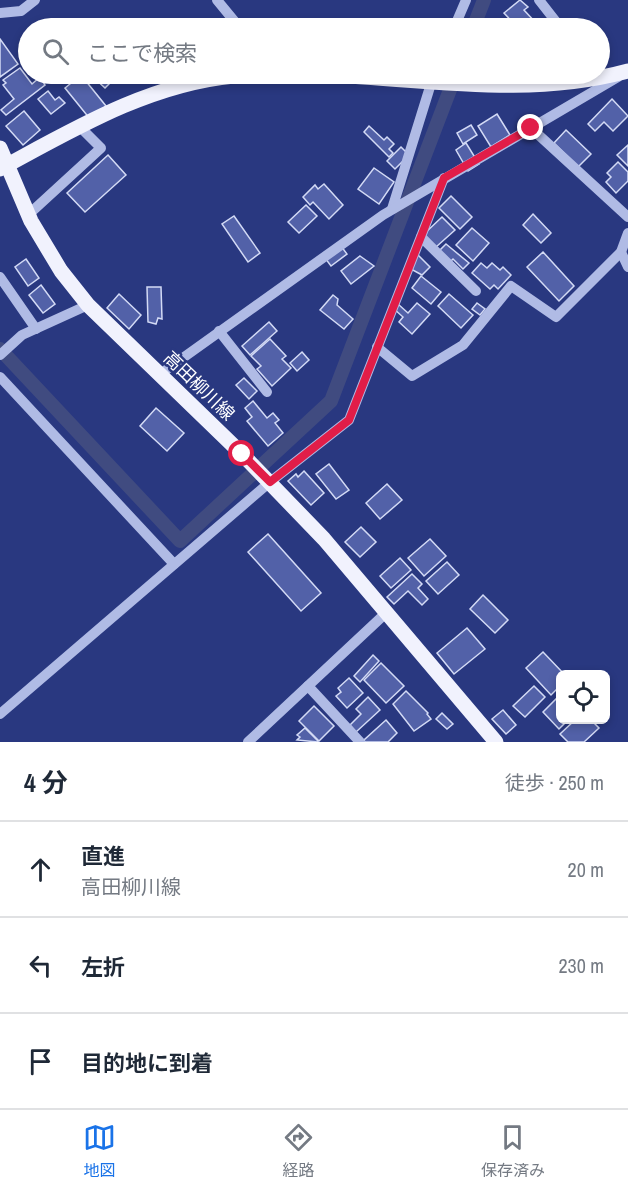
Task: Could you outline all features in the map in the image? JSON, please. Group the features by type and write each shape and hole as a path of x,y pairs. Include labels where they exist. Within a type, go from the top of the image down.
{"main road":[{"path":"610,74 627,72"},
{"path":"4,167 112,109 187,84"},
{"path":"475,84 494,84"},
{"name":"高田柳川線","path":"0,148 4,167 28,215 61,271 88,305 270,482 387,612 496,742"}],"street":[{"path":"0,13 21,11 35,0"},
{"path":"217,0 232,18"},
{"path":"458,18 466,0"},
{"path":"539,0 553,18"},
{"path":"610,82 627,72"},
{"path":"387,212 433,84"},
{"path":"159,375 387,212 606,84"},
{"path":"28,215 101,148 80,127"},
{"path":"531,128 628,217"},
{"path":"0,714 270,482 349,420 444,178"},
{"path":"377,347 412,376 463,345 511,286 556,316 621,252 628,233"},
{"path":"421,237 476,291"},
{"path":"621,252 628,267"},
{"path":"0,277 36,329"},
{"path":"0,355 22,335 88,305"},
{"path":"219,332 267,392"},
{"path":"0,377 174,564"},
{"path":"248,742 387,612"},
{"path":"308,686 360,742"}],"building":[{"path":"520,0 528,7 524,10 531,18 509,18 504,13"},
{"path":"0,39 18,64 0,77"},
{"path":"18,69 18,84 45,85 6,115 1,110 14,99 3,85 6,83 3,80"},
{"path":"70,84 88,84 106,106 90,119 65,88"},
{"path":"48,91 55,100 59,97 65,103 51,114 38,99"},
{"path":"612,99 628,116 613,131 604,122 595,131 588,124"},
{"path":"24,111 40,130 23,145 6,126"},
{"path":"497,114 510,135 491,147 478,126"},
{"path":"471,125 477,135 463,144 457,133"},
{"path":"369,126 384,140 387,137 394,144 389,149 393,153 389,157 364,132"},
{"path":"566,130 591,154 578,167 554,143"},
{"path":"466,143 479,164 468,171 456,150"},
{"path":"628,145 628,166 617,155"},
{"path":"401,147 409,155 395,169 387,161"},
{"path":"108,155 126,175 85,212 67,193"},
{"path":"618,162 628,172 628,181 616,193 606,182 611,177 607,173"},
{"path":"374,168 394,182 379,204 358,189"},
{"path":"324,184 343,205 329,219 313,202 310,205 303,197 315,185 318,189"},
{"path":"451,196 472,217 460,229 439,208"},
{"path":"306,205 317,216 299,233 288,222"},
{"path":"533,214 551,233 541,243 523,225"},
{"path":"234,216 260,253 248,262 222,224"},
{"path":"442,217 455,230 436,247 424,234"},
{"path":"472,228 489,243 473,261 456,245"},
{"path":"446,244 469,263 463,269 453,259 447,265 435,255"},
{"path":"341,246 347,254 331,266 325,258"},
{"path":"543,252 574,286 559,301 527,267"},
{"path":"417,254 430,267 422,275 409,268"},
{"path":"360,256 374,266 351,284 341,271"},
{"path":"26,259 39,278 28,286 15,267"},
{"path":"481,263 487,268 492,263 500,270 503,267 511,275 498,289 494,285 490,289 472,273"},
{"path":"421,276 441,292 431,304 412,288"},
{"path":"41,285 55,304 43,313 29,295"},
{"path":"147,287 161,287 162,319 158,318 156,324 148,322"},
{"path":"119,294 141,315 129,329 107,308"},
{"path":"449,294 473,315 461,328 438,306"},
{"path":"333,295 338,299 337,305 353,319 344,329 320,310"},
{"path":"417,303 430,314 412,334 399,322 403,317 394,309 398,304 408,313"},
{"path":"477,303 485,309 480,315 472,309"},
{"path":"269,322 277,331 250,355 242,346"},
{"path":"270,339 286,356 282,359 291,368 272,386 257,369 261,366 251,356"},
{"path":"302,352 309,360 297,371 290,363"},
{"path":"244,378 257,391 249,399 236,385"},
{"path":"253,401 267,418 273,413 279,420 275,423 283,433 268,446 247,421 252,417 245,408"},
{"path":"156,408 184,433 167,451 140,426"},
{"path":"329,464 349,490 336,499 316,474"},
{"path":"304,471 324,493 311,505 288,481 296,474 298,477"},
{"path":"387,484 402,500 380,519 366,503"},
{"path":"361,527 376,542 360,557 345,542"},
{"path":"268,534 321,593 301,611 248,552"},
{"path":"430,539 446,556 424,576 408,558"},
{"path":"400,558 411,570 391,588 380,576"},
{"path":"447,562 459,575 438,594 426,581"},
{"path":"412,574 422,584 418,588 428,599 422,605 408,591 394,604 387,597"},
{"path":"483,595 508,620 495,633 470,609"},
{"path":"467,628 485,649 454,674 437,653"},
{"path":"543,652 560,670 556,670 556,690 551,695 526,668"},
{"path":"373,655 379,661 360,682 354,676"},
{"path":"381,663 404,686 386,703 364,680"},
{"path":"349,678 363,693 347,708 336,696 341,692 338,688"},
{"path":"534,686 545,697 525,717 513,706"},
{"path":"406,691 431,719 414,731 393,704"},
{"path":"368,697 380,710 356,732 350,725 361,714 356,709"},
{"path":"556,699 556,724 564,724 559,729 543,712"},
{"path":"314,706 334,726 319,741 299,721"},
{"path":"503,710 516,725 506,734 492,719"},
{"path":"442,713 453,724 447,729 436,719"},
{"path":"386,720 397,733 388,742 365,742 364,740"},
{"path":"571,724 595,724 599,728 584,742 568,742 560,734"},
{"path":"305,728 318,742 297,740 300,737 297,735"}],"waterway":[{"path":"477,18 484,0"},
{"path":"0,349 180,541 331,401 452,84"}],"route":[{"path":"242,454 270,482 349,420 444,178 531,128"}]}
